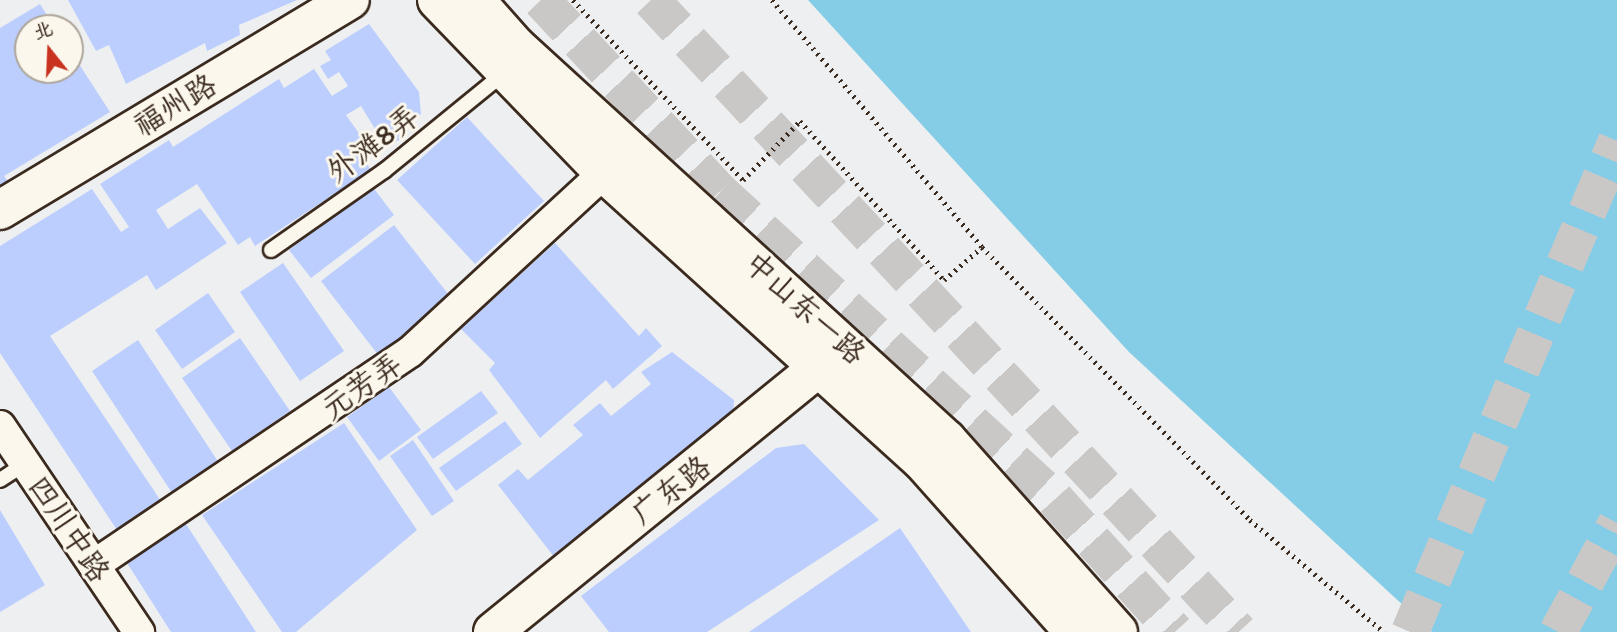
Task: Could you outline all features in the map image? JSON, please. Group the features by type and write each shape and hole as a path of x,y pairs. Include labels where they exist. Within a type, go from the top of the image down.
{"main road":[{"name":"福州路","path":"0,210 350,0"},
{"name":"中山东一路","path":"437,0 503,74 604,173 835,356 947,440 1118,632"},
{"name":"中山东一路","path":"475,0 835,356 1074,632"},
{"name":"广东路","path":"493,632 835,356"}],"street":[{"name":"元芳弄","path":"94,565 410,352 604,173"},
{"name":"四川中路","path":"0,426 139,632"}],"lane":[{"name":"外滩8弄","path":"271,250 384,171 503,74"},
{"path":"0,480 25,464"}],"path":[{"path":"573,0 743,180 800,121 944,280 982,247"},
{"path":"772,0 982,247 1250,520 1384,632"}],"water":[{"path":"808,0 1617,0 1617,632 1432,632 1129,352"}],"building":[{"path":"68,0 297,0 239,25 240,35 207,51 205,43 126,84 109,45 96,51 84,29 84,14 76,14"},
{"path":"40,4 46,14 23,14"},
{"path":"14,20 14,84 84,84 84,72 110,112 4,176 11,186 0,192 0,28"},
{"path":"369,24 419,92 421,114 403,128 406,136 386,147 361,106 346,115 363,139 362,157 371,170 255,246 250,237 238,245 197,184 156,210 168,229 200,208 227,243 156,290 147,275 50,336 163,504 119,533 0,353 0,246 92,189 121,232 129,227 100,184 169,140 173,147 279,79 284,88 314,69 332,96 348,86 339,72 328,79 320,66 331,60 325,51"},
{"path":"467,117 544,201 475,264 397,180"},
{"path":"372,186 394,215 311,278 289,250"},
{"path":"394,225 452,299 379,356 321,281"},
{"path":"555,243 639,336 646,328 662,346 613,389 606,380 540,438 489,370 495,363 461,329"},
{"path":"283,263 344,351 300,381 240,292"},
{"path":"208,293 235,332 182,369 155,330"},
{"path":"240,338 290,411 232,451 182,378"},
{"path":"138,340 223,469 176,499 92,371"},
{"path":"672,352 734,400 733,414 555,558 498,485 518,469 528,480 583,435 573,425 600,403 611,416 651,384 641,372"},
{"path":"389,387 421,430 379,461 347,417"},
{"path":"481,391 498,413 433,459 417,437"},
{"path":"505,421 522,444 456,491 439,468"},
{"path":"344,423 417,530 296,632 282,632 202,515"},
{"path":"413,440 454,501 432,516 390,456"},
{"path":"804,444 879,520 707,632 609,632 581,596 776,448"},
{"path":"0,510 45,585 0,612"},
{"path":"186,524 256,632 171,632 127,563"},
{"path":"900,528 971,632 749,632"}],"tunnel":[{"path":"541,0 720,192 1055,499 1175,632"},
{"path":"651,0 1239,632"},
{"path":"1410,632 1617,141"},
{"path":"1558,632 1617,523"}]}
